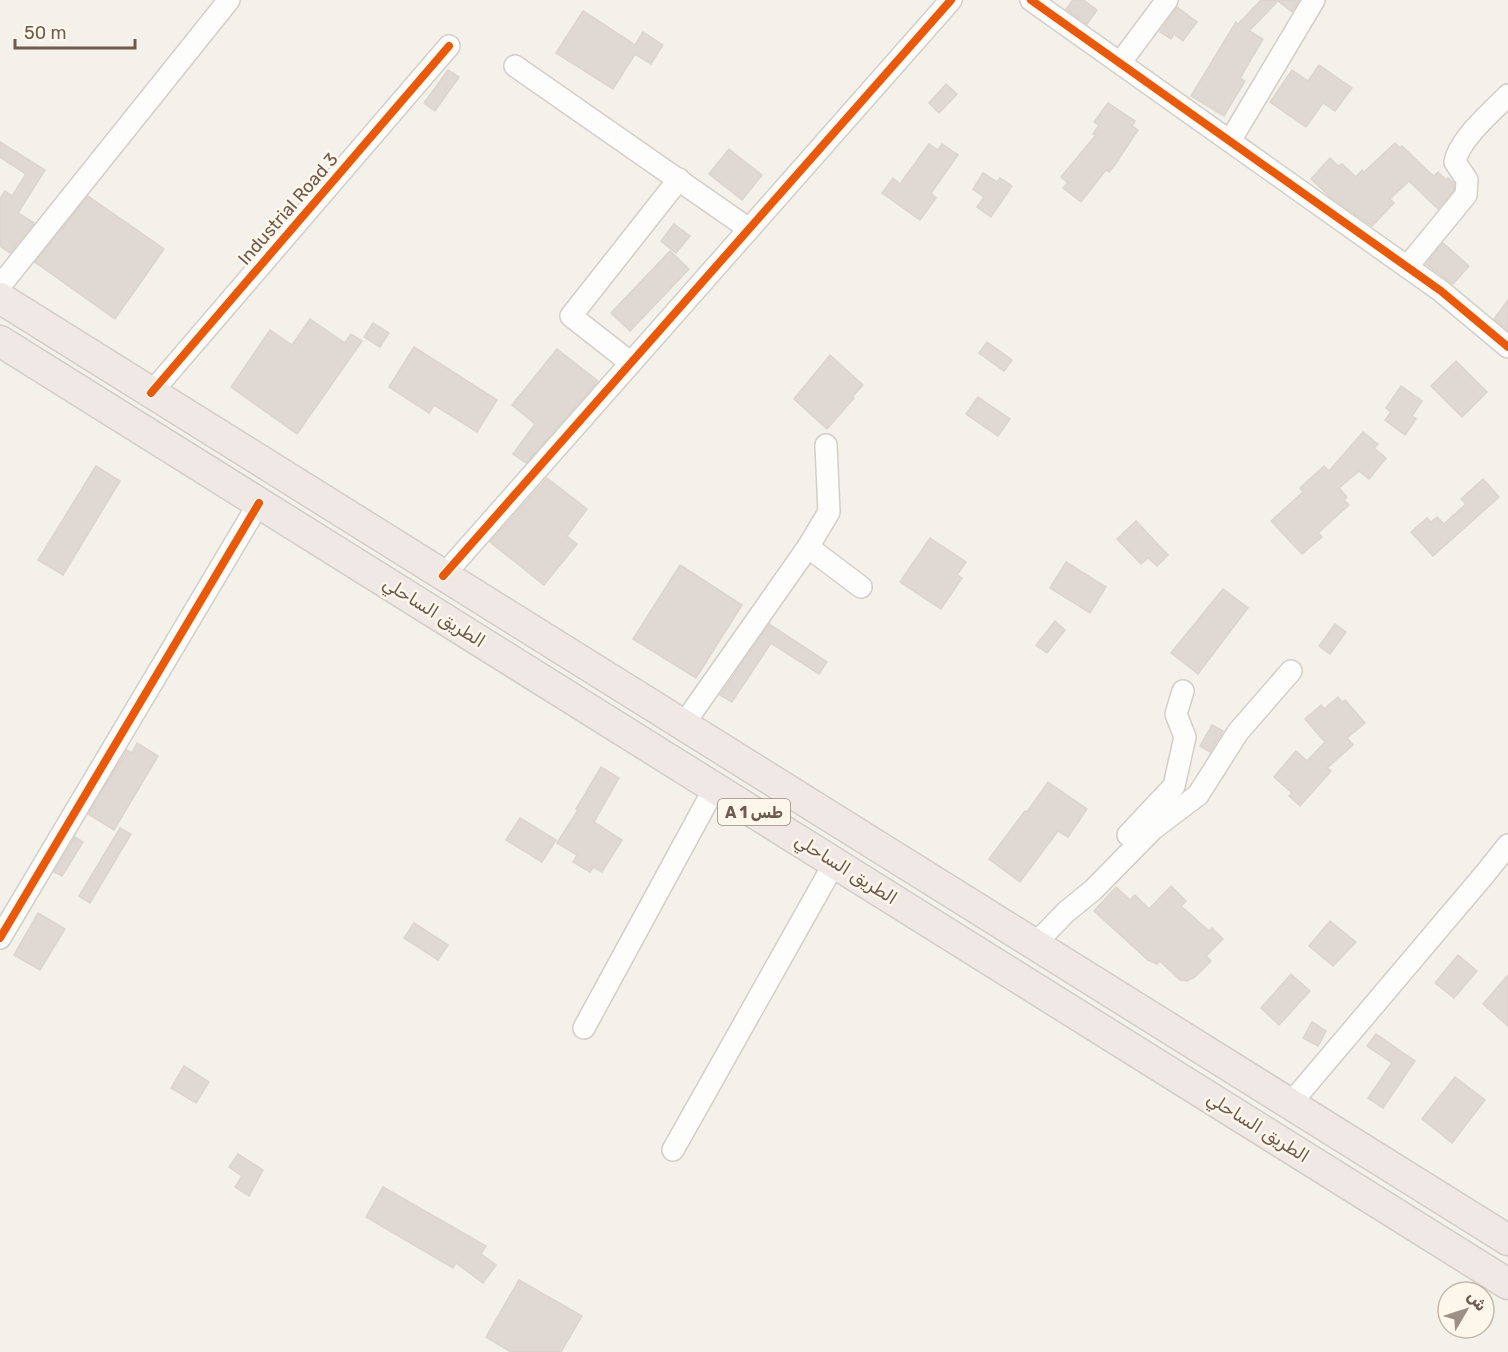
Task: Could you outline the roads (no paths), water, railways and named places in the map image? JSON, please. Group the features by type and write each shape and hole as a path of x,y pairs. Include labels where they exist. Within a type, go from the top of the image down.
{"highway":[{"name":"الطريق الساحلي","path":"0,298 1508,1240"},
{"name":"الطريق الساحلي","path":"0,341 1508,1284"}],"street":[{"path":"0,286 229,0"},
{"path":"443,576 951,0"},
{"path":"1031,0 1441,291 1508,347"},
{"path":"1120,63 1167,0"},
{"path":"1230,141 1314,0"},
{"name":"Industrial Road 3","path":"151,393 449,46"},
{"path":"515,66 749,230"},
{"path":"1407,267 1466,195 1467,180 1455,162 1456,154 1465,140 1508,95"},
{"path":"631,363 571,316 679,179"},
{"path":"683,725 808,547 829,512 826,445"},
{"path":"0,938 259,503"},
{"path":"808,547 861,587"},
{"path":"1035,944 1066,912 1093,890 1153,829 1198,795 1238,732 1291,670"},
{"path":"1066,912 1080,886 1174,786 1185,737 1176,714 1183,691"},
{"path":"584,1028 715,787"},
{"path":"1291,1103 1508,845"},
{"path":"673,1150 835,862"}]}
